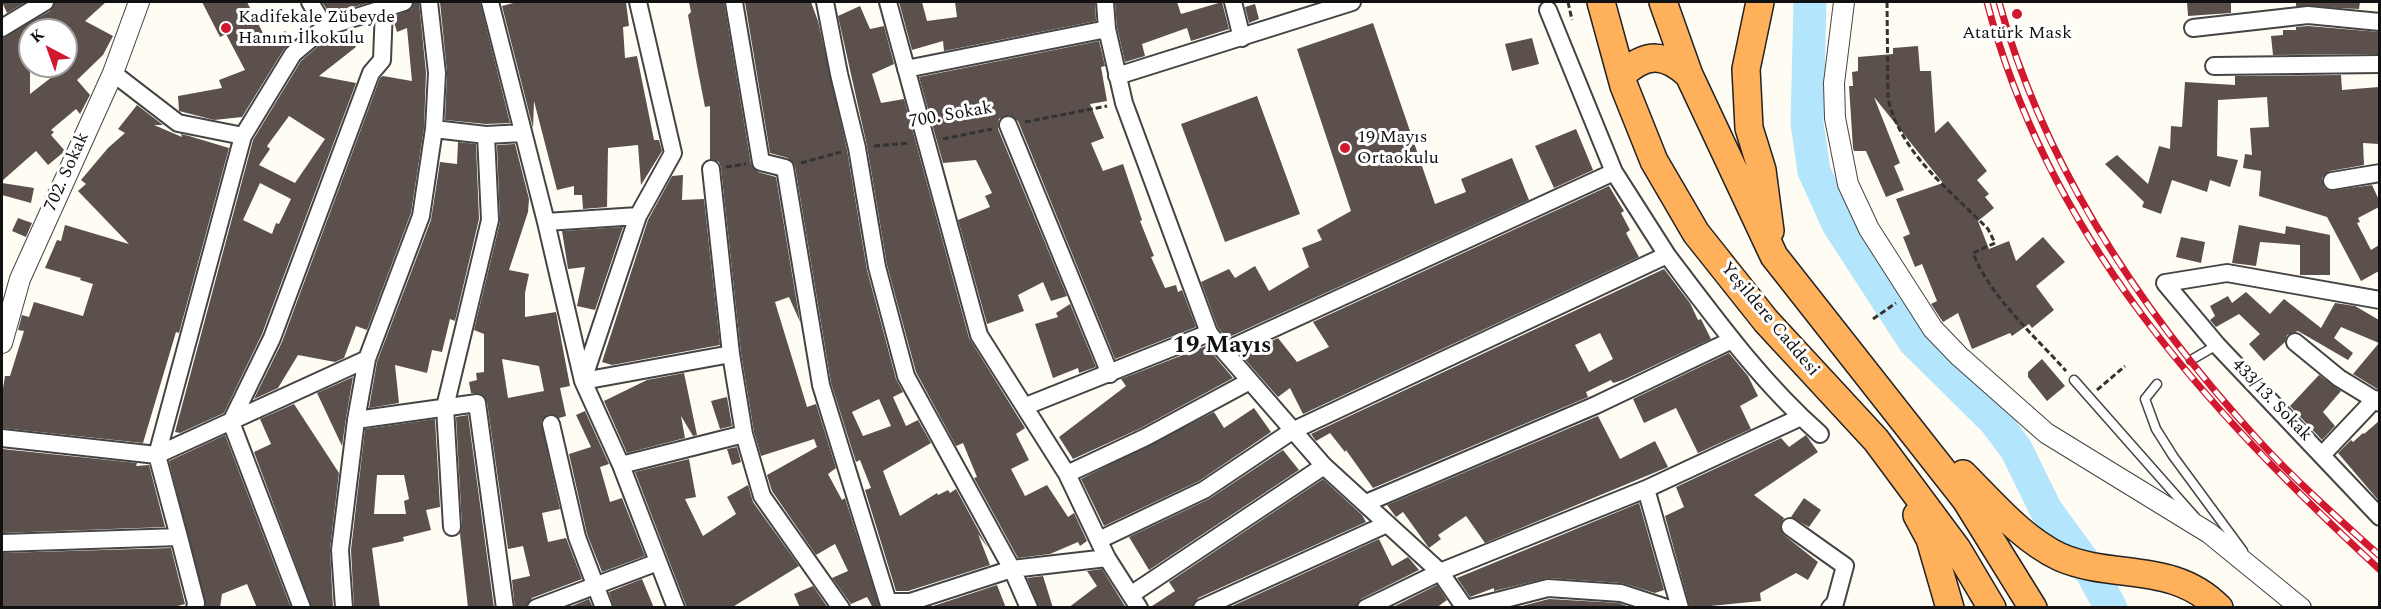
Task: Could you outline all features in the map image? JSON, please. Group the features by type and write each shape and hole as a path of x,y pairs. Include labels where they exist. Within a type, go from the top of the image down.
{"highway":[{"name":"Yeşildere Caddesi","path":"1601,2 1622,75 1654,161 1696,233 1766,321 1876,440 1957,549 1992,608"},
{"path":"1663,2 1689,75 1774,256 1879,386 1966,500 2033,608"},
{"path":"1760,2 1746,69 1749,128 1762,170 1774,256"},
{"path":"1622,75 1642,60 1655,57 1676,63 1689,75"},
{"path":"1879,386 2020,531 2060,556 2099,569 2143,572 2182,583 2219,608"},
{"path":"1876,440 1930,539 1950,608"}],"street":[{"path":"2,28 45,2"},
{"name":"702. Sokak","path":"2,343 20,279 113,73 139,2"},
{"path":"310,2 325,27"},
{"path":"195,608 196,603 156,455 243,136 293,54 325,27 404,2"},
{"path":"344,608 340,550 356,420 368,359 422,216 434,129 437,73 429,2"},
{"path":"490,2 546,222 583,381 621,465 676,608"},
{"path":"583,381 638,216 674,153 638,2"},
{"path":"734,2 761,162 785,168 821,385 884,604 911,605 1012,569 1107,558"},
{"path":"825,2 857,148 877,267 906,376 1012,569 1029,608"},
{"path":"888,2 979,334 1026,405 1067,474 1107,558 1135,601 1324,466"},
{"path":"1106,2 1107,29 1124,103 1209,333 1248,382 1324,466 1440,572 1465,608"},
{"path":"1233,2 1242,38"},
{"path":"1117,76 1352,2"},
{"path":"1844,2 1834,82 1839,150 1848,184 1869,229 1933,329 1959,356 2046,432 2209,533 2301,608"},
{"path":"302,608 231,422 272,338 371,73 382,60 384,8"},
{"path":"1548,10 1614,172 1667,255 1732,340 1801,417 1820,434"},
{"path":"2193,27 2308,15 2379,22"},
{"path":"906,69 1107,29"},
{"path":"2214,66 2379,64"},
{"path":"113,73 178,123 243,136"},
{"path":"1008,125 1110,374"},
{"path":"434,129 486,135 523,133"},
{"path":"452,527 445,407 490,220 486,135"},
{"path":"711,169 731,354 744,434 762,496 841,608"},
{"path":"1224,351 1614,172"},
{"path":"2332,181 2379,173"},
{"path":"546,222 638,216"},
{"path":"1099,540 1204,490 1292,431 1667,255"},
{"name":"433/13. Sokak","path":"2379,300 2227,273 2165,283 2217,345 2379,517"},
{"path":"1026,405 1110,374 1209,333"},
{"path":"1366,503 1596,405 1732,340"},
{"path":"2295,342 2339,378 2377,401 2322,455"},
{"path":"583,381 731,354"},
{"path":"2,438 156,455 368,359"},
{"path":"1067,474 1146,437 1248,382"},
{"path":"356,420 477,403 506,608"},
{"path":"1366,608 1440,572 1646,489 1801,417"},
{"path":"551,424 577,537 604,608"},
{"path":"621,465 744,434"},
{"path":"1646,489 1680,608"},
{"path":"1202,608 1387,524"},
{"path":"1790,527 1845,566 1835,603 1830,608"},
{"path":"2,543 179,537"},
{"path":"536,608 658,562"},
{"path":"1470,608 1548,588 1621,593 1667,608"}],"lane":[{"path":"2191,360 2217,345"},
{"path":"2074,380 2209,533"},
{"path":"2157,384 2145,399 2156,429 2258,572"}],"path":[{"path":"1568,2 1573,24"},
{"path":"1887,2 1888,99 1892,115 1911,152 1988,229 1995,243 1973,253 1977,263 1998,294 2074,380"},
{"name":"700. Sokak","path":"785,168 857,148 926,142 1124,103"},
{"path":"1873,319 1905,297"},
{"path":"2089,397 2125,366"}],"building":[{"path":"2,2 26,2 7,13"},
{"path":"55,2 106,2 85,21 113,36 103,55 77,80 90,95 80,114 76,109 51,130 54,132 51,135 65,151 48,165 36,151 2,181 2,38 18,29 18,78 30,78 30,94 51,78 78,78 78,18 38,18 50,11"},
{"path":"202,2 247,2 265,37 269,34 273,41 285,31 293,40 284,49 242,117 214,120 179,111 178,96 222,88 219,80 245,70 226,34 220,37"},
{"path":"322,2 371,2 330,14"},
{"path":"414,2 419,2 426,73 424,128 411,213 367,330 356,326 344,358 335,362 298,355 278,388 254,399 282,342 380,78 383,76 412,81 407,28 397,32 394,16 411,9"},
{"path":"440,2 480,2 510,123 486,124 445,120 447,72"},
{"path":"517,2 626,2 629,26 623,27 625,58 637,56 654,140 659,140 662,151 641,185 638,145 608,148 607,207 583,209 582,195 574,195 574,186 557,190 534,101 533,128 502,6"},
{"path":"689,2 724,2 751,164 758,172 776,177 800,322 789,297 775,302 807,407 816,404 836,468 828,474 842,500 845,498 880,608 873,608 867,597 851,604 832,578 848,571 835,544 816,555 772,491 767,475 817,447 814,439 761,456 754,432 741,353 721,168 719,162 710,159 710,106 705,107 688,15 691,12"},
{"path":"745,2 811,2 818,21 847,150 867,270 896,379 903,392 893,397 906,426 918,420 931,443 883,471 900,516 937,493 938,495 948,490 950,493 956,489 988,548 978,534 990,565 908,591 896,591 865,490 871,488 860,460 856,462 831,383 795,166 788,158 770,153","holes":["879,399 891,426 863,436 852,412"]},
{"path":"899,2 922,2 927,21 957,17 955,2 1095,2 1096,21 944,51 943,41 912,50"},
{"path":"1115,2 1177,2 1181,14 1222,2 1229,29 1191,41 1187,28 1142,44 1145,56 1125,62 1117,27"},
{"path":"2187,2 2231,2 2231,13 2188,16"},
{"path":"2296,2 2360,2 2359,9 2296,6"},
{"path":"1255,4 1259,19 1249,23 1245,7"},
{"path":"860,6 870,29 884,26 894,64 872,74 881,103 904,99 969,338 1025,428 1016,434 1029,460 1011,469 1025,496 1047,485 1068,517 1074,513 1087,541 1080,546 1078,542 1050,554 1018,558 974,478 977,477 963,443 956,446 916,372 887,265 867,146 838,16"},
{"path":"1373,23 1435,204 1466,192 1461,179 1512,158 1529,200 1227,338 1218,328 1201,282 1229,269 1235,278 1255,266 1269,291 1309,267 1302,248 1322,240 1317,230 1351,211 1297,49"},
{"path":"2296,27 2379,32 2379,54 2273,55 2271,36 2283,35 2283,30 2296,30"},
{"path":"344,32 356,47 319,76 356,83 262,334 224,413 180,433 175,432 253,140 301,61 330,36","holes":["289,116 325,139 295,183 259,165 270,149 267,146","260,183 291,199 272,234 243,220"]},
{"path":"1532,38 1539,64 1512,71 1505,44"},
{"path":"1099,41 1105,66 1101,67 1107,101 1090,104 1104,138 1091,143 1103,171 1123,164 1142,220 1140,221 1154,256 1151,257 1165,288 1176,285 1178,292 1182,290 1196,327 1115,359 1018,121 1009,115 999,119 998,129 1067,296 1051,301 1043,282 1018,295 1024,311 987,324 958,220 990,207 985,196 992,193 976,160 943,163 919,77"},
{"path":"1918,46 1920,71 1931,71 1935,133 1948,121 1987,171 1977,180 1989,194 1985,197 1994,208 1978,221 1989,249 2009,241 2016,261 2043,237 2065,262 2036,286 2054,310 2032,328 2029,324 2012,336 2010,333 1972,349 1958,313 1943,322 1931,304 1937,301 1922,264 1915,267 1903,237 1910,234 1896,199 1943,183 1874,97 1900,163 1894,166 1904,190 1886,197 1866,151 1854,151 1853,148 1849,86 1853,86 1852,72 1858,71 1858,57 1893,54 1893,48"},
{"path":"2341,75 2342,90 2379,87 2379,144 2363,143 2364,165 2330,171 2322,178 2324,187 2329,191 2372,185 2379,200 2379,207 2358,218 2360,222 2357,223 2371,250 2379,245 2379,271 2361,281 2327,217 2259,196 2261,171 2243,168 2245,154 2252,155 2250,128 2269,127 2267,97 2218,100 2217,156 2238,160 2230,187 2210,180 2207,192 2172,180 2161,214 2142,207 2144,202 2105,164 2117,155 2148,184 2159,146 2170,149 2171,126 2182,127 2185,82 2235,85 2235,76"},
{"path":"1257,96 1300,214 1225,242 1181,124"},
{"path":"137,105 163,125 154,125 182,137 181,134 229,148 179,333 176,332 143,443 2,428 2,395 5,376 10,376 24,331 18,330 22,315 29,317 34,302 83,316 93,284 80,280 81,278 45,268 57,240 61,241 65,225 129,244 78,191 86,184 81,180 108,148 125,133 118,129"},
{"path":"1576,129 1593,170 1554,188 1535,146"},
{"path":"458,142 476,144 479,219 455,321 450,319 442,352 432,350 427,373 395,365 399,403 369,408 377,362 431,220 440,162 457,164"},
{"path":"515,144 529,199 528,212 509,270 529,274 525,293 525,317 556,312 570,386 560,388 566,416 559,418 549,414 541,422 560,509 542,513 548,542 566,538 582,579 532,598 526,608 515,608 512,580 530,576 523,546 508,549 487,402 481,394 471,393 469,382 477,380 476,373 484,372 484,334 474,330 500,222 497,145","holes":["502,359 539,366 544,391 508,398"]},
{"path":"683,175 682,200 704,199 720,345 612,365 602,362 648,220 672,176"},
{"path":"2,183 34,188 31,203 2,195"},
{"path":"1609,186 1624,211 1621,213 1630,230 1626,233 1639,257 1303,414 1290,388 1278,397 1241,355 1278,338 1297,362 1329,347 1313,322"},
{"path":"18,218 32,223 26,237 12,231"},
{"path":"2239,225 2285,234 2286,226 2330,235 2330,275 2300,275 2300,245 2260,242 2256,266 2232,263"},
{"path":"623,227 595,310 577,306 585,267 568,269 562,231"},
{"path":"2181,237 2205,242 2201,263 2176,257"},
{"path":"1664,269 1690,303 1698,320 1701,319 1711,339 1623,380 1613,383 1611,380 1586,392 1588,397 1373,488 1346,450 1345,452 1330,433 1316,441 1311,434","holes":["1600,333 1613,359 1589,372 1575,345"]},
{"path":"2246,292 2270,314 2284,299 2321,328 2335,303 2355,306 2379,320 2379,343 2341,327 2334,338 2353,353 2348,360 2298,331 2287,335 2285,342 2264,361 2249,344 2260,334 2239,314 2216,327 2210,320 2215,316 2210,306 2228,296 2232,303"},
{"path":"1070,304 1096,367 1079,373 1078,368 1053,378 1035,324 1058,317 1056,313"},
{"path":"2379,343 2379,390 2353,374"},
{"path":"1206,346 1233,378 1141,428 1073,459 1059,437 1126,386 1121,379"},
{"path":"1729,353 1748,376 1758,396 1740,406 1751,429 1698,453 1676,408 1644,423 1633,399"},
{"path":"2042,359 2065,386 2047,401 2028,377 2028,372"},
{"path":"684,373 697,435 693,436 681,416 685,438 627,453 604,401 647,380"},
{"path":"2319,375 2341,391 2323,412 2335,426 2322,440 2290,406"},
{"path":"353,377 346,418 342,446 317,393"},
{"path":"727,397 732,426 720,429 711,401"},
{"path":"294,404 339,473 330,549 333,608 312,608 254,452 271,444 260,419"},
{"path":"1254,408 1271,432 1199,481 1104,526 1081,479 1214,412 1224,428"},
{"path":"585,411 609,464 600,467 610,502 622,498 645,556 602,572 587,534 569,454 591,447 576,415"},
{"path":"468,415 494,608 468,608 460,534 462,526 456,417"},
{"path":"1598,416 1620,459 1655,441 1668,467 1485,543 1466,516 1438,535 1441,539 1429,548 1403,512 1396,517 1387,505"},
{"path":"435,419 440,507 426,510 431,530 403,537 404,541 372,548 380,608 354,608 351,550 365,429","holes":["377,475 404,475 409,499 404,501 406,514 374,514"]},
{"path":"2379,421 2379,501 2338,453 2351,440 2353,442"},
{"path":"225,435 291,608 257,608 247,584 222,594 220,608 206,608 169,461"},
{"path":"1806,435 1818,452 1754,495 1784,518 1780,527 1784,535 1818,562 1808,580 1796,573 1760,593 1761,601 1690,608 1665,516 1684,507 1676,487 1781,438 1789,447"},
{"path":"737,447 741,462 732,465 727,449"},
{"path":"2,449 137,463 136,466 149,465 165,527 2,533"},
{"path":"1283,450 1299,470 1149,570 1129,537 1209,499"},
{"path":"689,459 696,497 685,499 703,536 736,514 727,497 748,485 753,502 799,566 731,608 687,608 635,472"},
{"path":"1323,479 1362,515 1366,522 1198,598 1192,608 1149,608 1175,591 1169,582"},
{"path":"1804,498 1821,510 1809,527 1791,517"},
{"path":"1639,503 1664,590 1655,593 1622,583 1548,578 1494,591 1494,588 1470,597 1457,578"},
{"path":"1379,539 1392,566 1408,557 1419,570 1361,599 1356,608 1228,608"},
{"path":"171,548 185,604 170,608 2,608 2,553"},
{"path":"1102,569 1126,608 1068,608 1097,586 1087,571"},
{"path":"1043,576 1053,608 1039,608 1027,578"},
{"path":"642,579 654,608 614,608 609,592"},
{"path":"997,585 1006,608 927,608"},
{"path":"1437,585 1447,600 1436,608 1391,608"},
{"path":"813,586 828,608 800,608 794,594"},
{"path":"589,599 593,608 567,608"},
{"path":"1549,599 1619,603 1632,608 1514,608"}],"waterway":[{"path":"1810,2 1807,123 1814,171 1838,224 1914,341 1995,421 2016,449 2046,510 2092,573 2111,608"}],"railway":[{"path":"1987,2 2014,87 2050,167 2092,243 2141,314 2195,381 2254,446 2380,570"},
{"path":"1999,2 2019,64 2043,124 2071,182 2103,238 2139,292 2177,344 2261,443 2304,487 2380,556"}],"place":[{"name":"Atatürk Mask","path":"2017,14"},
{"name":"Kadifekale Zübeyde Hanım İlkokulu","path":"226,28"},
{"name":"19 Mayıs Ortaokulu","path":"1345,148"}],"district":[{"name":"19 Mayıs","path":"1222,347"}]}
